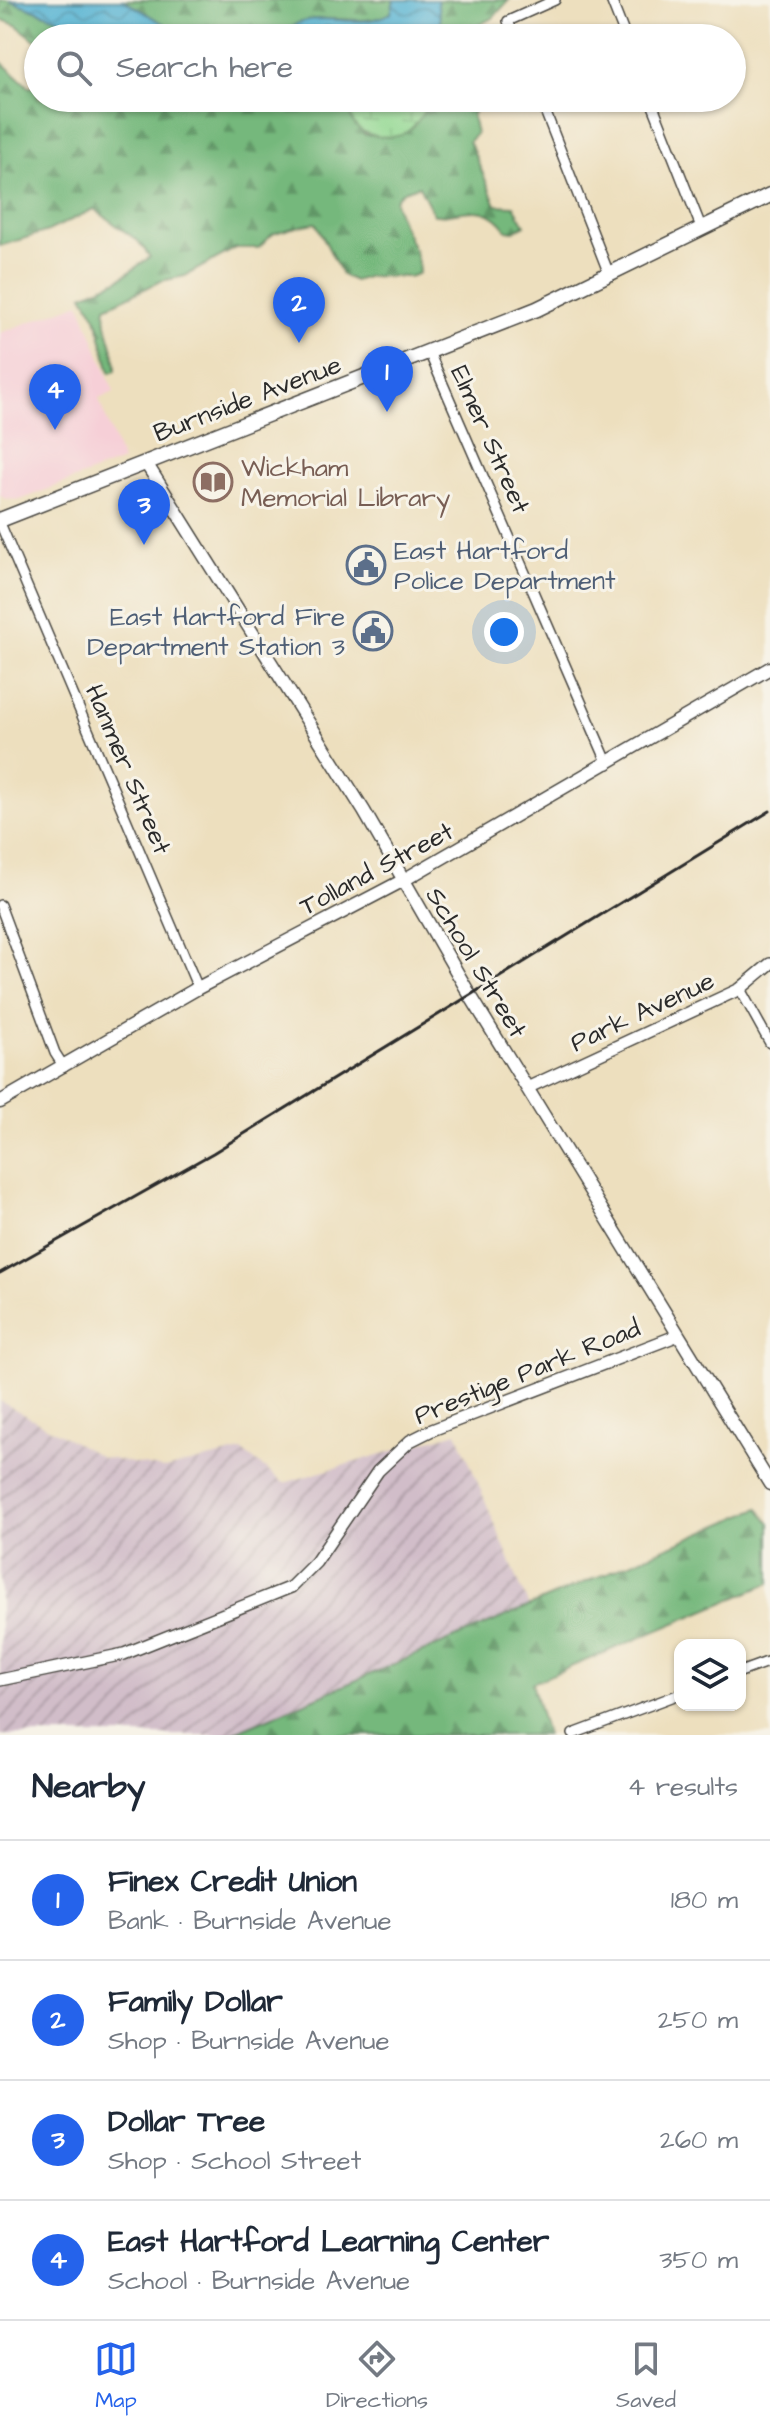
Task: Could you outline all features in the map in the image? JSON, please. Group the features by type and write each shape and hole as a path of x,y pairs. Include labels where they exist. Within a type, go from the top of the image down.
{"main road":[{"name":"Burnside Avenue","path":"0,521 537,309 770,195"},
{"name":"School Street","path":"146,463 364,811 402,881 676,1336 770,1484"},
{"name":"Tolland Street","path":"0,1102 198,988 402,881 770,668"}],"street":[{"path":"509,24 508,21 555,0"},
{"path":"611,0 620,24"},
{"path":"545,112 609,274"},
{"path":"656,112 701,227"},
{"name":"Elmer Street","path":"429,352 608,764"},
{"name":"Hanmer Street","path":"0,521 198,988"},
{"path":"0,905 55,1053 64,1067"},
{"name":"Park Avenue","path":"527,1088 740,989 770,964"},
{"path":"740,989 770,1043"},
{"name":"Prestige Park Road","path":"0,1680 124,1654 274,1596 305,1576 378,1471 410,1441 443,1425 676,1336"},
{"path":"746,1670 770,1661"},
{"path":"573,1734 674,1696"}],"shaded area":[{"path":"80,303 114,392 99,399 122,461 20,500 5,499 0,495 0,333"},
{"path":"0,1401 101,1457 164,1469 242,1451 284,1483 457,1432 529,1607 228,1735 0,1735"}],"green space":[{"path":"0,0 9,0 73,24 24,24 24,31 0,19"},
{"path":"123,0 394,0 391,13 363,20 318,19 298,24 164,24"},
{"path":"437,0 509,0 493,18 480,24 441,24"},
{"path":"0,61 24,83 24,112 351,112 351,117 365,135 405,130 423,112 474,112 472,116 476,134 469,141 496,205 514,206 525,225 514,231 507,230 490,214 481,211 434,215 419,186 403,191 395,200 416,254 419,273 410,277 370,276 354,281 342,275 316,223 276,233 258,248 236,248 185,276 161,281 106,307 106,323 116,363 116,371 110,373 96,317 83,295 118,280 150,257 138,241 94,209 48,231 0,246"},
{"path":"350,112 423,112 414,126 399,136 391,137 366,133 354,124"},
{"path":"759,1508 770,1523 770,1583 532,1683 546,1735 228,1735"}],"water":[{"path":"9,0 123,0 164,24 73,24"},
{"path":"394,0 437,0 441,24 298,24 318,19 362,21 391,13"}],"railway":[{"path":"0,1273 213,1153 770,811"}],"place":[{"name":"Family Dollar","path":"299,343"},
{"name":"Finex Credit Union","path":"387,412"},
{"name":"East Hartford Learning Center","path":"55,430"},
{"name":"Wickham Memorial Library","path":"213,482"},
{"name":"Dollar Tree","path":"144,545"},
{"name":"East Hartford Police Department","path":"366,565"},
{"name":"East Hartford Fire Department Station 3","path":"373,631"}]}
